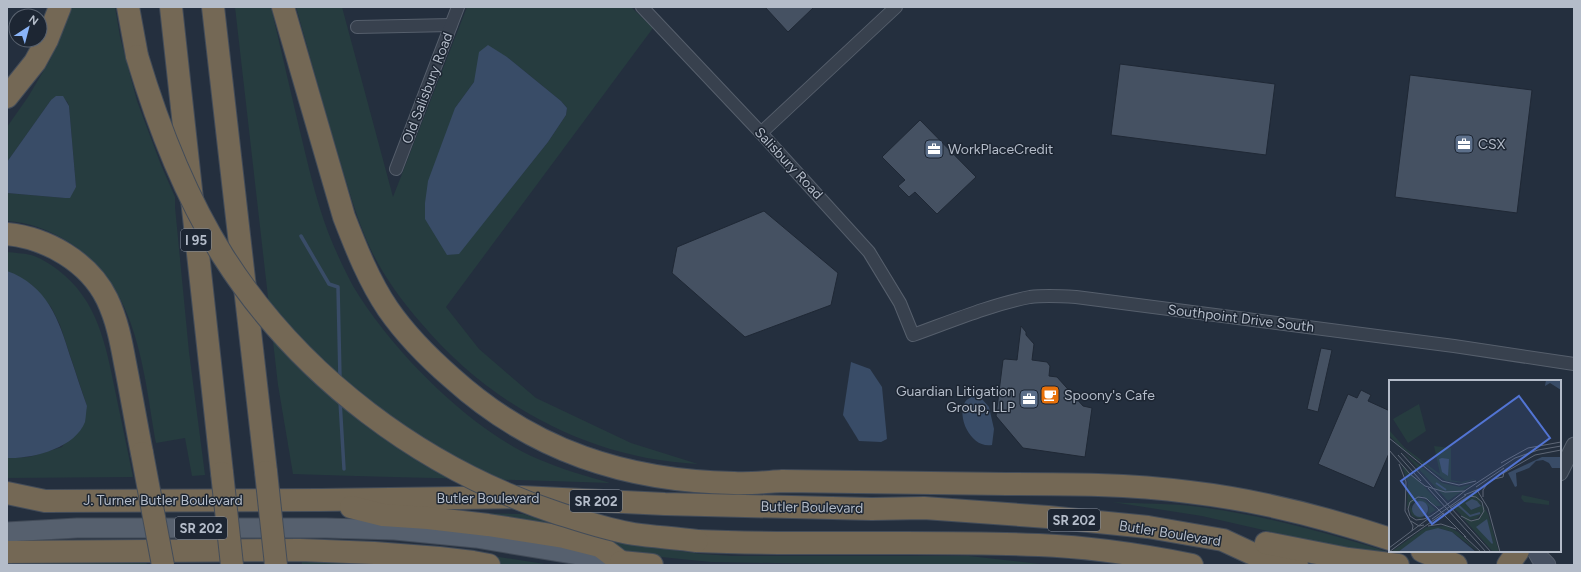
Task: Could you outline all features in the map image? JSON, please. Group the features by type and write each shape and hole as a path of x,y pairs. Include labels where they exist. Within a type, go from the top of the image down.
{"highway":[{"path":"7,98 35,62 47,40 60,7"},
{"path":"128,7 137,56 160,127 188,194 223,256 255,301 286,338 322,374 370,414 421,449 465,474 499,491 542,508 588,523 633,534 697,540 783,543 956,543 1040,545 1104,552 1192,565"},
{"name":"I 95","path":"171,7 232,565"},
{"path":"214,7 276,565"},
{"path":"283,7 344,217 356,248 388,309 415,342 438,366 469,394 529,433 567,452 606,466 656,477 691,481 735,483 782,481 1081,484 1135,486 1250,501 1329,520 1389,539"},
{"path":"7,234 22,235 49,244 73,259 90,275 107,298 117,325 162,565"},
{"path":"735,483 872,508"},
{"path":"7,493 44,500"},
{"name":"Butler Boulevard","path":"320,500 521,497 665,504 924,508 1048,517 1148,527 1223,540 1251,553 1297,565"},
{"name":"J. Turner Butler Boulevard","path":"44,500 320,500"},
{"path":"320,500 382,515 428,518 488,525 577,540 600,546 621,564"},
{"path":"1223,540 1253,540 1348,558 1398,565"},
{"path":"7,552 300,550 374,553 473,562 488,565"},
{"path":"1424,552 1456,565"},
{"path":"1508,565 1517,552"},
{"name":"SR 202","path":"621,564 652,565"}],"main road":[{"name":"J. Turner Butler Boulevard","path":"7,505 44,500"},
{"name":"J. Turner Butler Boulevard","path":"7,532 77,528 326,528 395,530 476,538 621,564"},
{"path":"1537,552 1547,565"}],"street":[{"name":"Old Salisbury Road","path":"396,169 458,7"},
{"name":"Salisbury Road","path":"642,7 761,133 869,252 900,303 913,335"},
{"path":"761,133 896,7"},
{"path":"357,27 451,25"},
{"name":"Southpoint Drive South","path":"913,335 989,307 1031,297 1054,296 1076,297 1454,346 1574,364"},
{"path":"1561,471 1574,444"}],"green space":[{"path":"68,7 115,7 120,37 137,101 161,165 175,197 189,352 205,475 192,476 185,438 156,443 147,386 133,330 123,304 109,280 91,259 67,241 38,227 7,221 7,193 65,198 76,187 69,106 67,101 51,100 7,162 7,127 28,97 50,60 62,32"},
{"path":"235,7 271,7 308,165 328,232 353,286 369,311 388,336 434,386 486,429 512,446 538,459 610,483 293,474 278,385"},
{"path":"296,7 342,7 393,197 467,7 631,7 653,28 446,307 479,349 536,398 631,443 698,464 658,460 618,451 581,439 544,422 510,402 478,379 448,352 421,323 382,271 372,252 357,216 332,136","holes":["507,57 561,101 567,108 566,115 548,142 459,253 447,255 455,108 474,82"]},
{"path":"7,252 22,253 42,259 58,270 71,282 91,309 98,324 108,356 133,477 7,478 7,458 29,457 62,447 87,406 60,325 51,307 32,285 7,271"},
{"path":"1112,502 1189,506 1255,516 1361,543 1413,560 1338,547 1202,516"},
{"path":"460,513 523,514 563,527 637,545 701,554 733,556 969,556 1048,565 711,562 622,553"},
{"path":"467,552 551,565 504,565"},
{"path":"7,557 146,557 147,565 7,565"},
{"path":"301,557 447,565 302,565"}],"water":[{"path":"488,45 507,57 561,101 567,108 566,115 548,142 459,254 447,255 425,219 425,203 428,181 455,108 474,82 479,52"},
{"path":"56,96 63,96 69,106 76,187 70,198 7,193 7,162 51,100"},
{"path":"7,271 21,277 32,285 49,305 61,330 87,406 85,422 80,431 72,439 52,450 40,454 17,458 7,458"},
{"path":"851,362 870,369 882,387 887,439 881,442 859,441 843,415"},
{"path":"973,396 982,399 989,407 994,429 992,445 985,445 978,442 972,437 964,424 963,409 965,402"}],"building":[{"path":"765,7 814,7 788,32"},
{"path":"1120,64 1275,84 1266,155 1111,135"},
{"name":"CSX","path":"1410,75 1532,90 1517,213 1395,197"},
{"path":"920,120 976,177 937,214 915,192 909,197 898,186 905,180 882,157"},
{"path":"764,211 838,273 831,305 745,337 672,273 677,247"},
{"path":"1021,326 1026,332 1026,335 1034,344 1032,360 1047,362 1050,366 1049,376 1057,377 1083,406 1092,408 1085,457 1023,448 996,416 1003,360 1017,360"},
{"path":"1321,348 1332,350 1318,412 1307,409"},
{"path":"1361,390 1371,395 1368,401 1389,411 1389,453 1374,488 1318,464 1348,394 1357,398"}],"waterway":[{"path":"301,236 329,284 338,287 340,379"},
{"path":"340,401 344,469"}],"place":[{"name":"CSX","path":"1464,144"},
{"name":"WorkPlaceCredit","path":"934,149"},
{"name":"Spoony's Cafe","path":"1050,395"},
{"name":"Guardian Litigation Group, LLP","path":"1029,399"}]}
